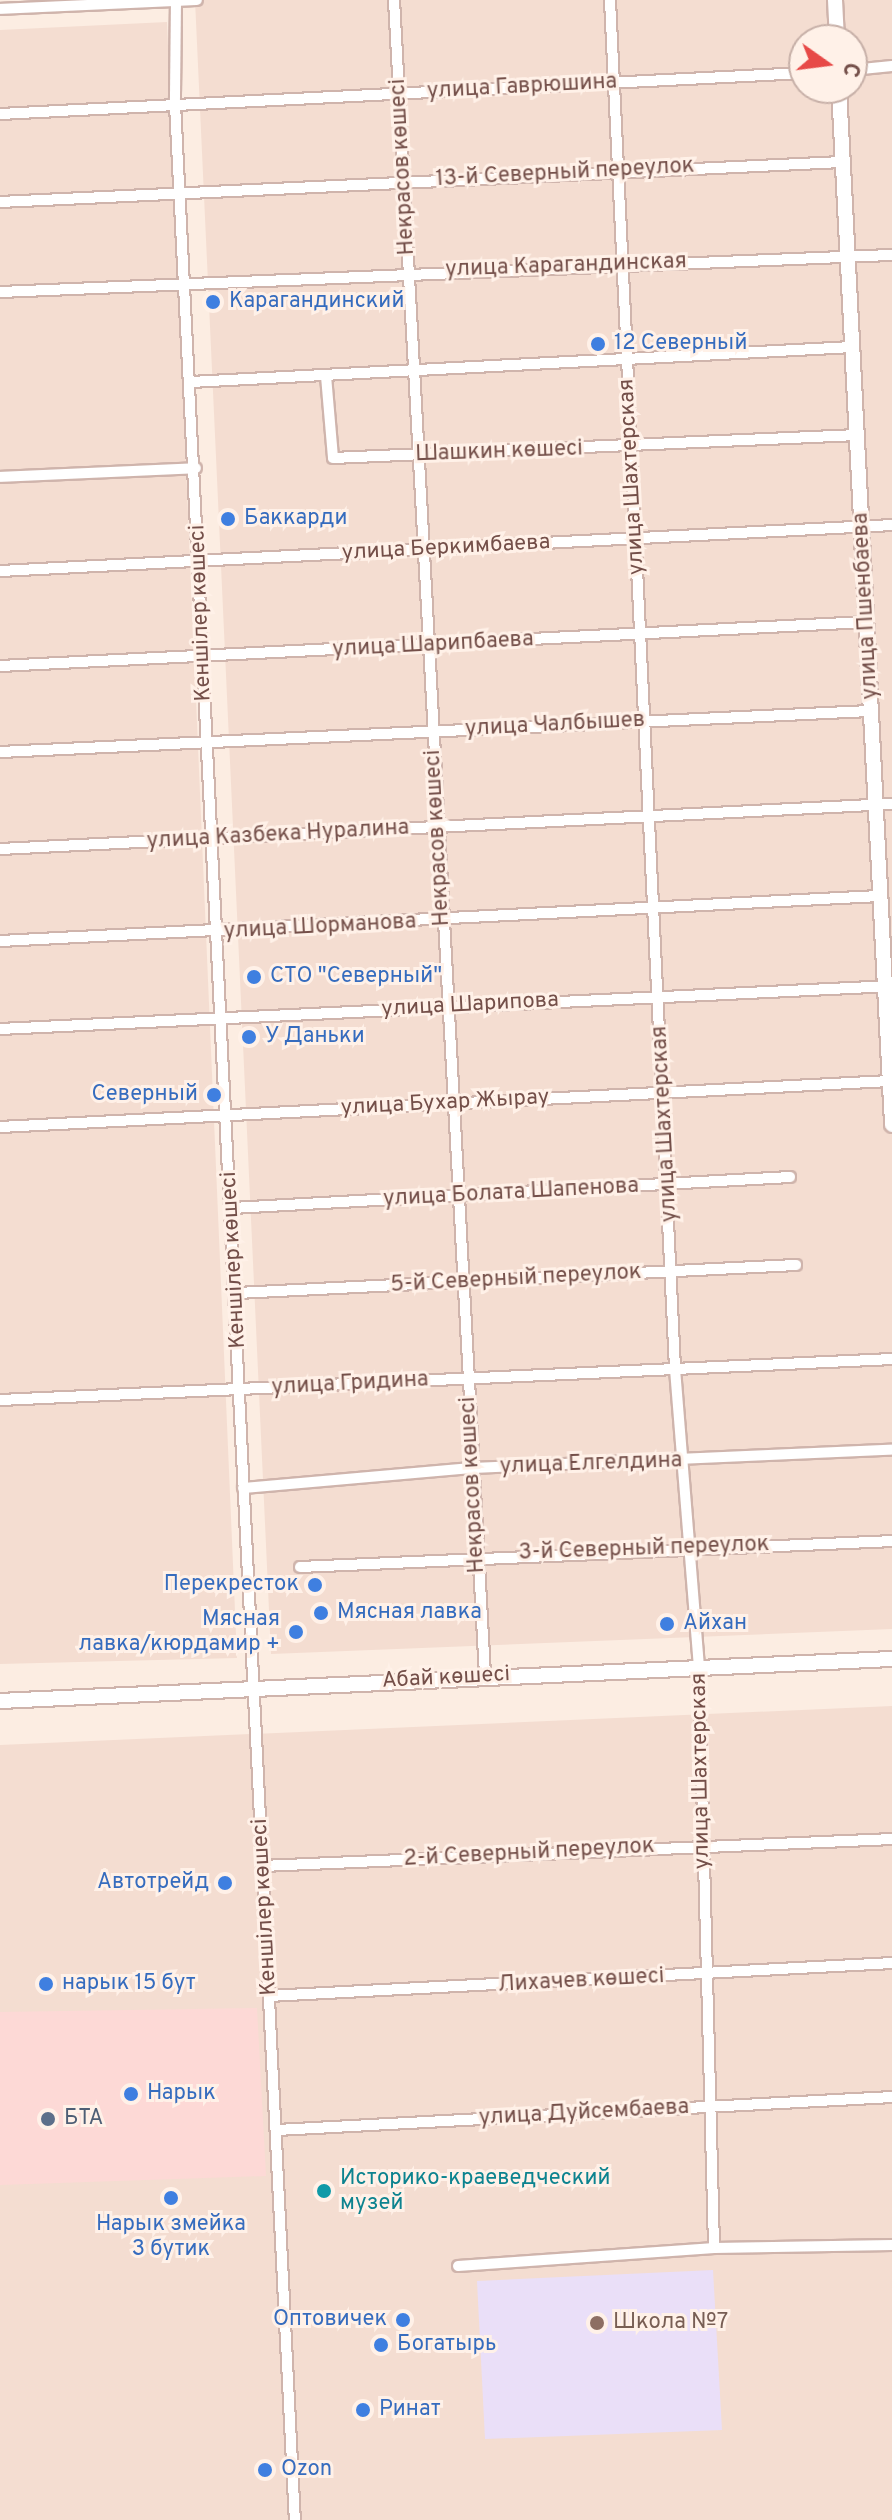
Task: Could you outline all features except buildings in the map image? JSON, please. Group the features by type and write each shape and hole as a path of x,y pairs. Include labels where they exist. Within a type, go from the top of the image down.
{"street":[{"path":"0,9 197,0"},
{"name":"Некрасов көшесі","path":"394,0 485,1676"},
{"name":"улица Шахтерская","path":"610,0 675,1369 699,1666 713,2106 714,2248"},
{"path":"835,0 836,24"},
{"name":"Кеншілер көшесі","path":"176,1 175,104 196,468 215,933 237,1293 243,1488 257,1688 262,1866 295,2520"},
{"path":"868,68 892,66"},
{"name":"улица Гаврюшина","path":"0,114 788,74"},
{"name":"улица Пшенбаева","path":"840,104 880,896 889,986 892,1125"},
{"name":"13-й Северный переулок","path":"0,202 619,170 843,162"},
{"name":"улица Карагандинская","path":"0,292 186,286 408,272 892,255"},
{"path":"191,382 853,347"},
{"name":"Шашкин көшесі","path":"326,376 333,458 857,435"},
{"path":"0,477 196,468"},
{"name":"улица Беркимбаева","path":"0,571 892,525"},
{"name":"улица Шарипбаева","path":"0,666 867,622"},
{"name":"улица Чалбышев","path":"0,752 871,711"},
{"name":"улица Казбека Нуралина","path":"0,849 211,841 438,825 892,804"},
{"name":"улица Шорманова","path":"0,941 215,933 880,896"},
{"name":"улица Шарипова","path":"0,1029 889,986"},
{"name":"улица Бухар Жырау","path":"0,1127 890,1081"},
{"name":"улица Болата Шапенова","path":"232,1208 790,1177"},
{"name":"5-й Северный переулок","path":"237,1293 796,1265"},
{"name":"улица Гридина","path":"0,1400 892,1359"},
{"name":"улица Елгелдина","path":"243,1488 472,1468 892,1450"},
{"name":"3-й Северный переулок","path":"300,1567 477,1556 892,1541"},
{"name":"Абай көшесі","path":"0,1701 892,1659"},
{"name":"2-й Северный переулок","path":"262,1866 892,1839"},
{"name":"Лихачев көшесі","path":"269,1996 892,1963"},
{"name":"улица Дуйсембаева","path":"277,2130 892,2097"},
{"path":"458,2266 714,2248 892,2245"}],"shaded area":[{"path":"195,0 892,0 892,1629 271,1654"},
{"path":"167,22 237,1658 0,1664 0,30"},
{"path":"892,1706 892,2520 0,2520 0,1745"},
{"name":"Нарык","path":"257,2008 266,2176 0,2185 0,2012"},
{"name":"Школа №7","path":"713,2270 722,2430 485,2439 477,2281"}],"place":[{"name":"Карагандинский","path":"213,302"},
{"name":"12 Северный","path":"598,344"},
{"name":"Баккарди","path":"228,519"},
{"name":"СТО \"Северный\"","path":"254,977"},
{"name":"У Даньки","path":"249,1037"},
{"name":"Северный","path":"214,1095"},
{"name":"Перекресток","path":"315,1585"},
{"name":"Мясная лавка","path":"321,1613"},
{"name":"Айхан","path":"667,1624"},
{"name":"Мясная лавка/кюрдамир +","path":"296,1632"},
{"name":"Автотрейд","path":"225,1883"},
{"name":"нарык 15 бут","path":"46,1984"},
{"name":"Нарык","path":"131,2094"},
{"name":"БТА","path":"48,2119"},
{"name":"Историко-краеведческий музей","path":"324,2191"},
{"name":"Нарык змейка 3 бутик","path":"171,2198"},
{"name":"Оптовичек","path":"403,2320"},
{"name":"Школа №7","path":"597,2323"},
{"name":"Богатырь","path":"381,2345"},
{"name":"Ринат","path":"363,2410"},
{"name":"Ozon","path":"265,2470"}]}
